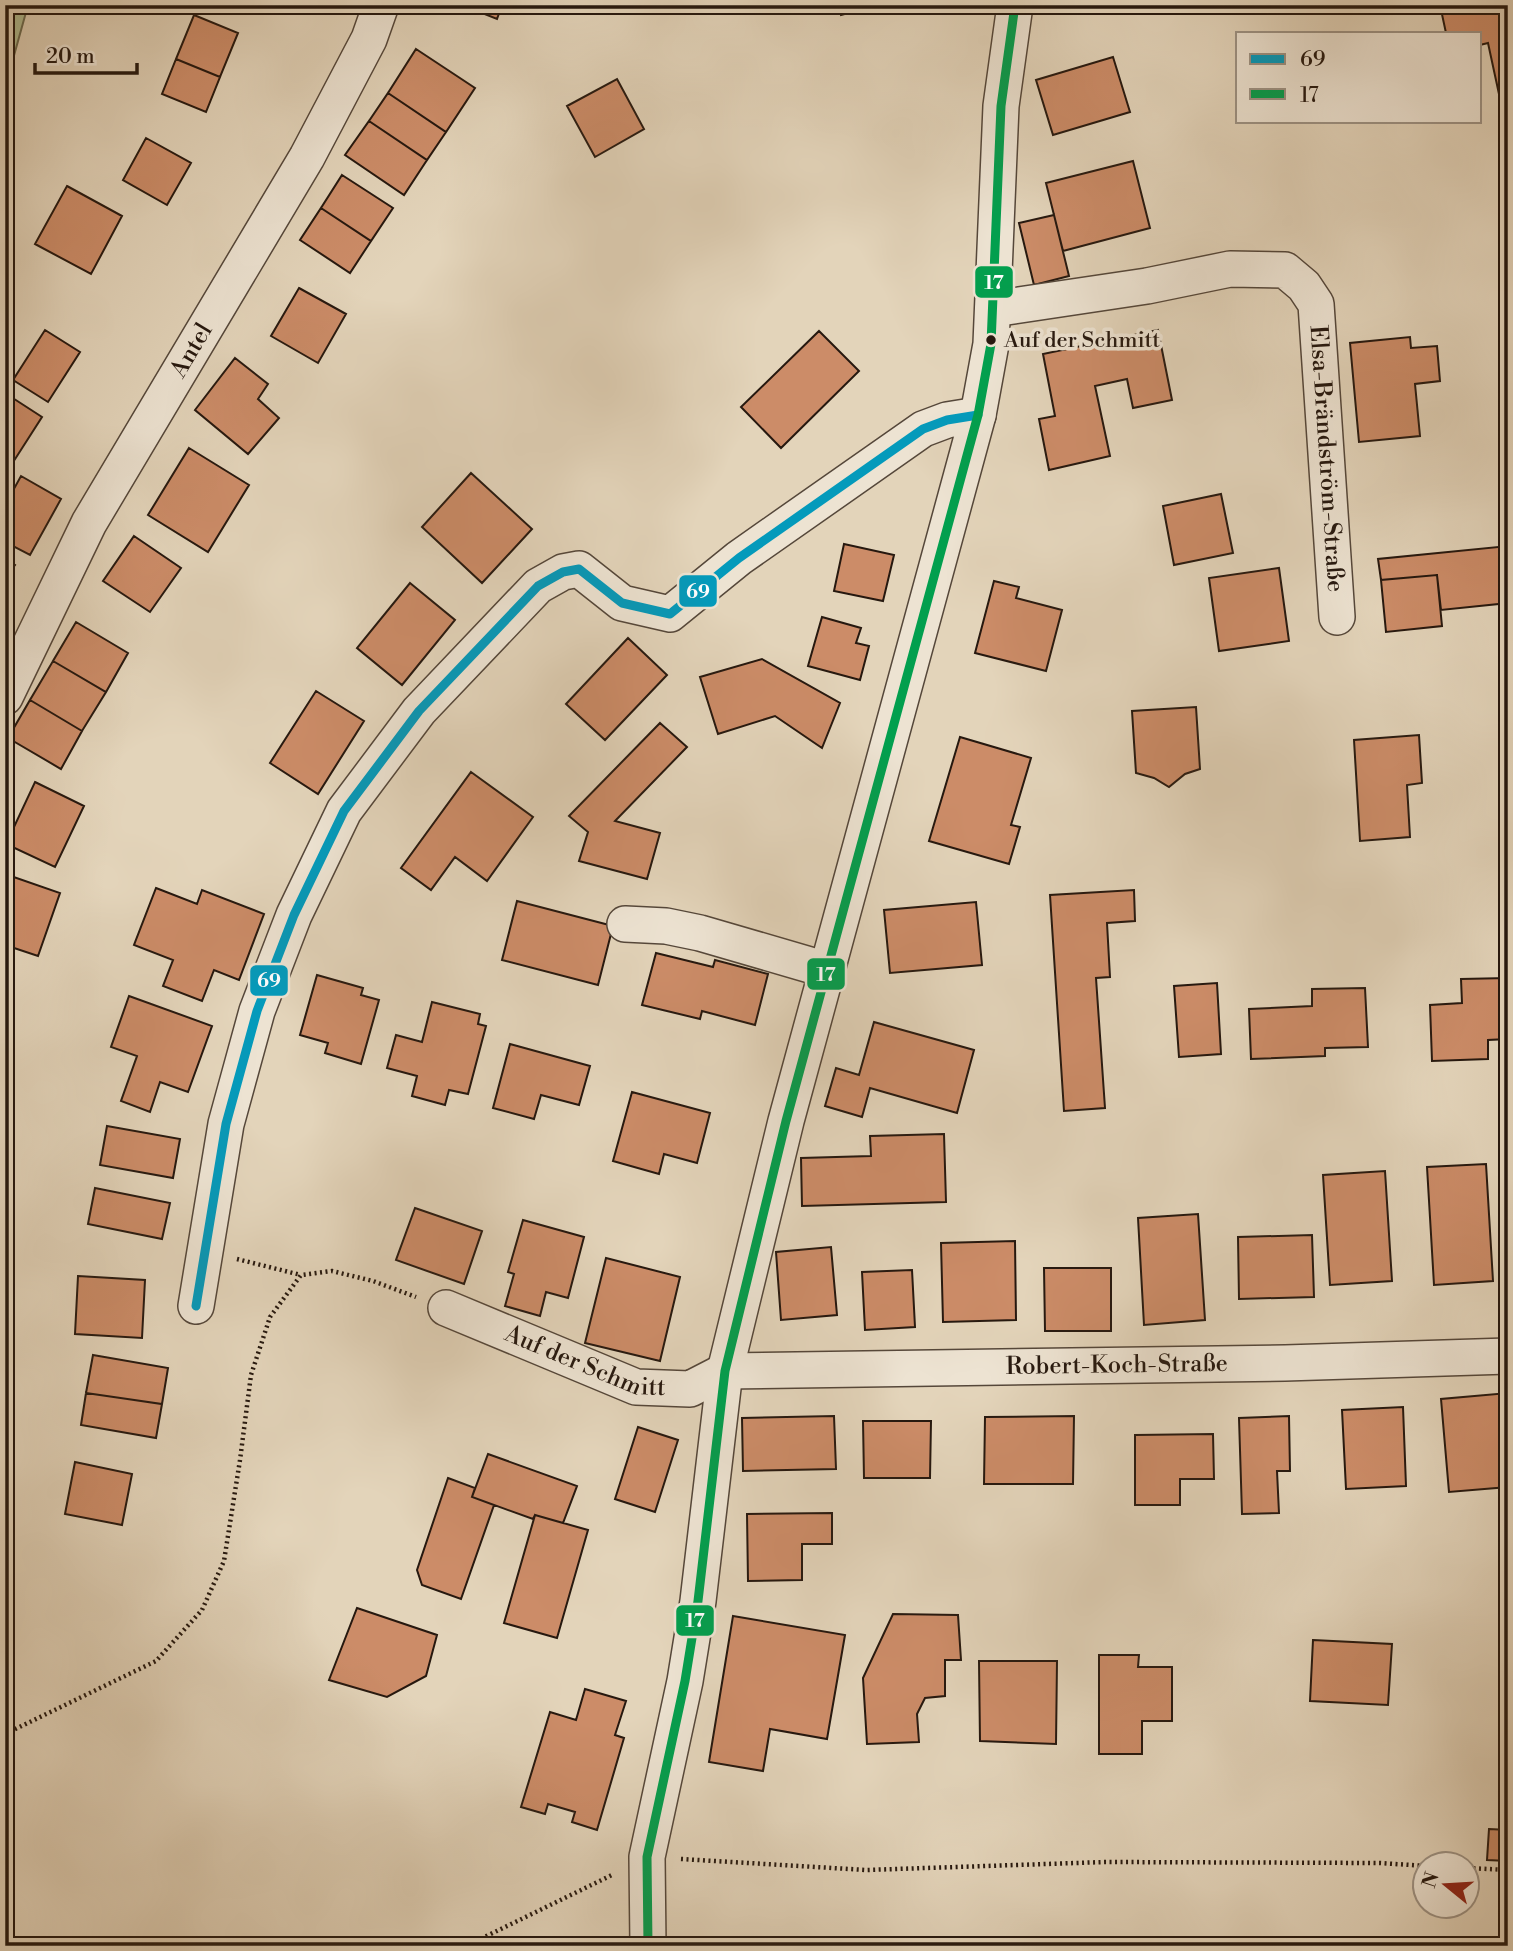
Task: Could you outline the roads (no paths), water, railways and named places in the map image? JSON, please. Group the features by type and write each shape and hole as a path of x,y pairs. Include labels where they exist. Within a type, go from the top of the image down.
{"street":[{"name":"Antel","path":"5,697 89,523 307,157 369,39 381,5"},
{"path":"648,1946 648,1857 685,1681 698,1601 725,1371 786,1121 978,415 991,344 1001,106 1016,5"},
{"name":"Elsa-Brändström-Straße","path":"993,309 1147,286 1230,269 1284,270 1304,286 1316,304 1337,617"},
{"path":"196,1306 226,1124 257,1011 294,915 344,811 419,711 538,586 563,572 579,569 622,603 670,614 739,558 923,429 947,420 978,415"},
{"path":"625,924 666,926 700,933 827,970"},
{"name":"Auf der Schmitt","path":"446,1308 636,1387 690,1389 725,1371"},
{"name":"Robert-Koch-Straße","path":"725,1371 1285,1363 1508,1356"}],"place":[{"name":"Auf der Schmitt","path":"991,340"}]}
